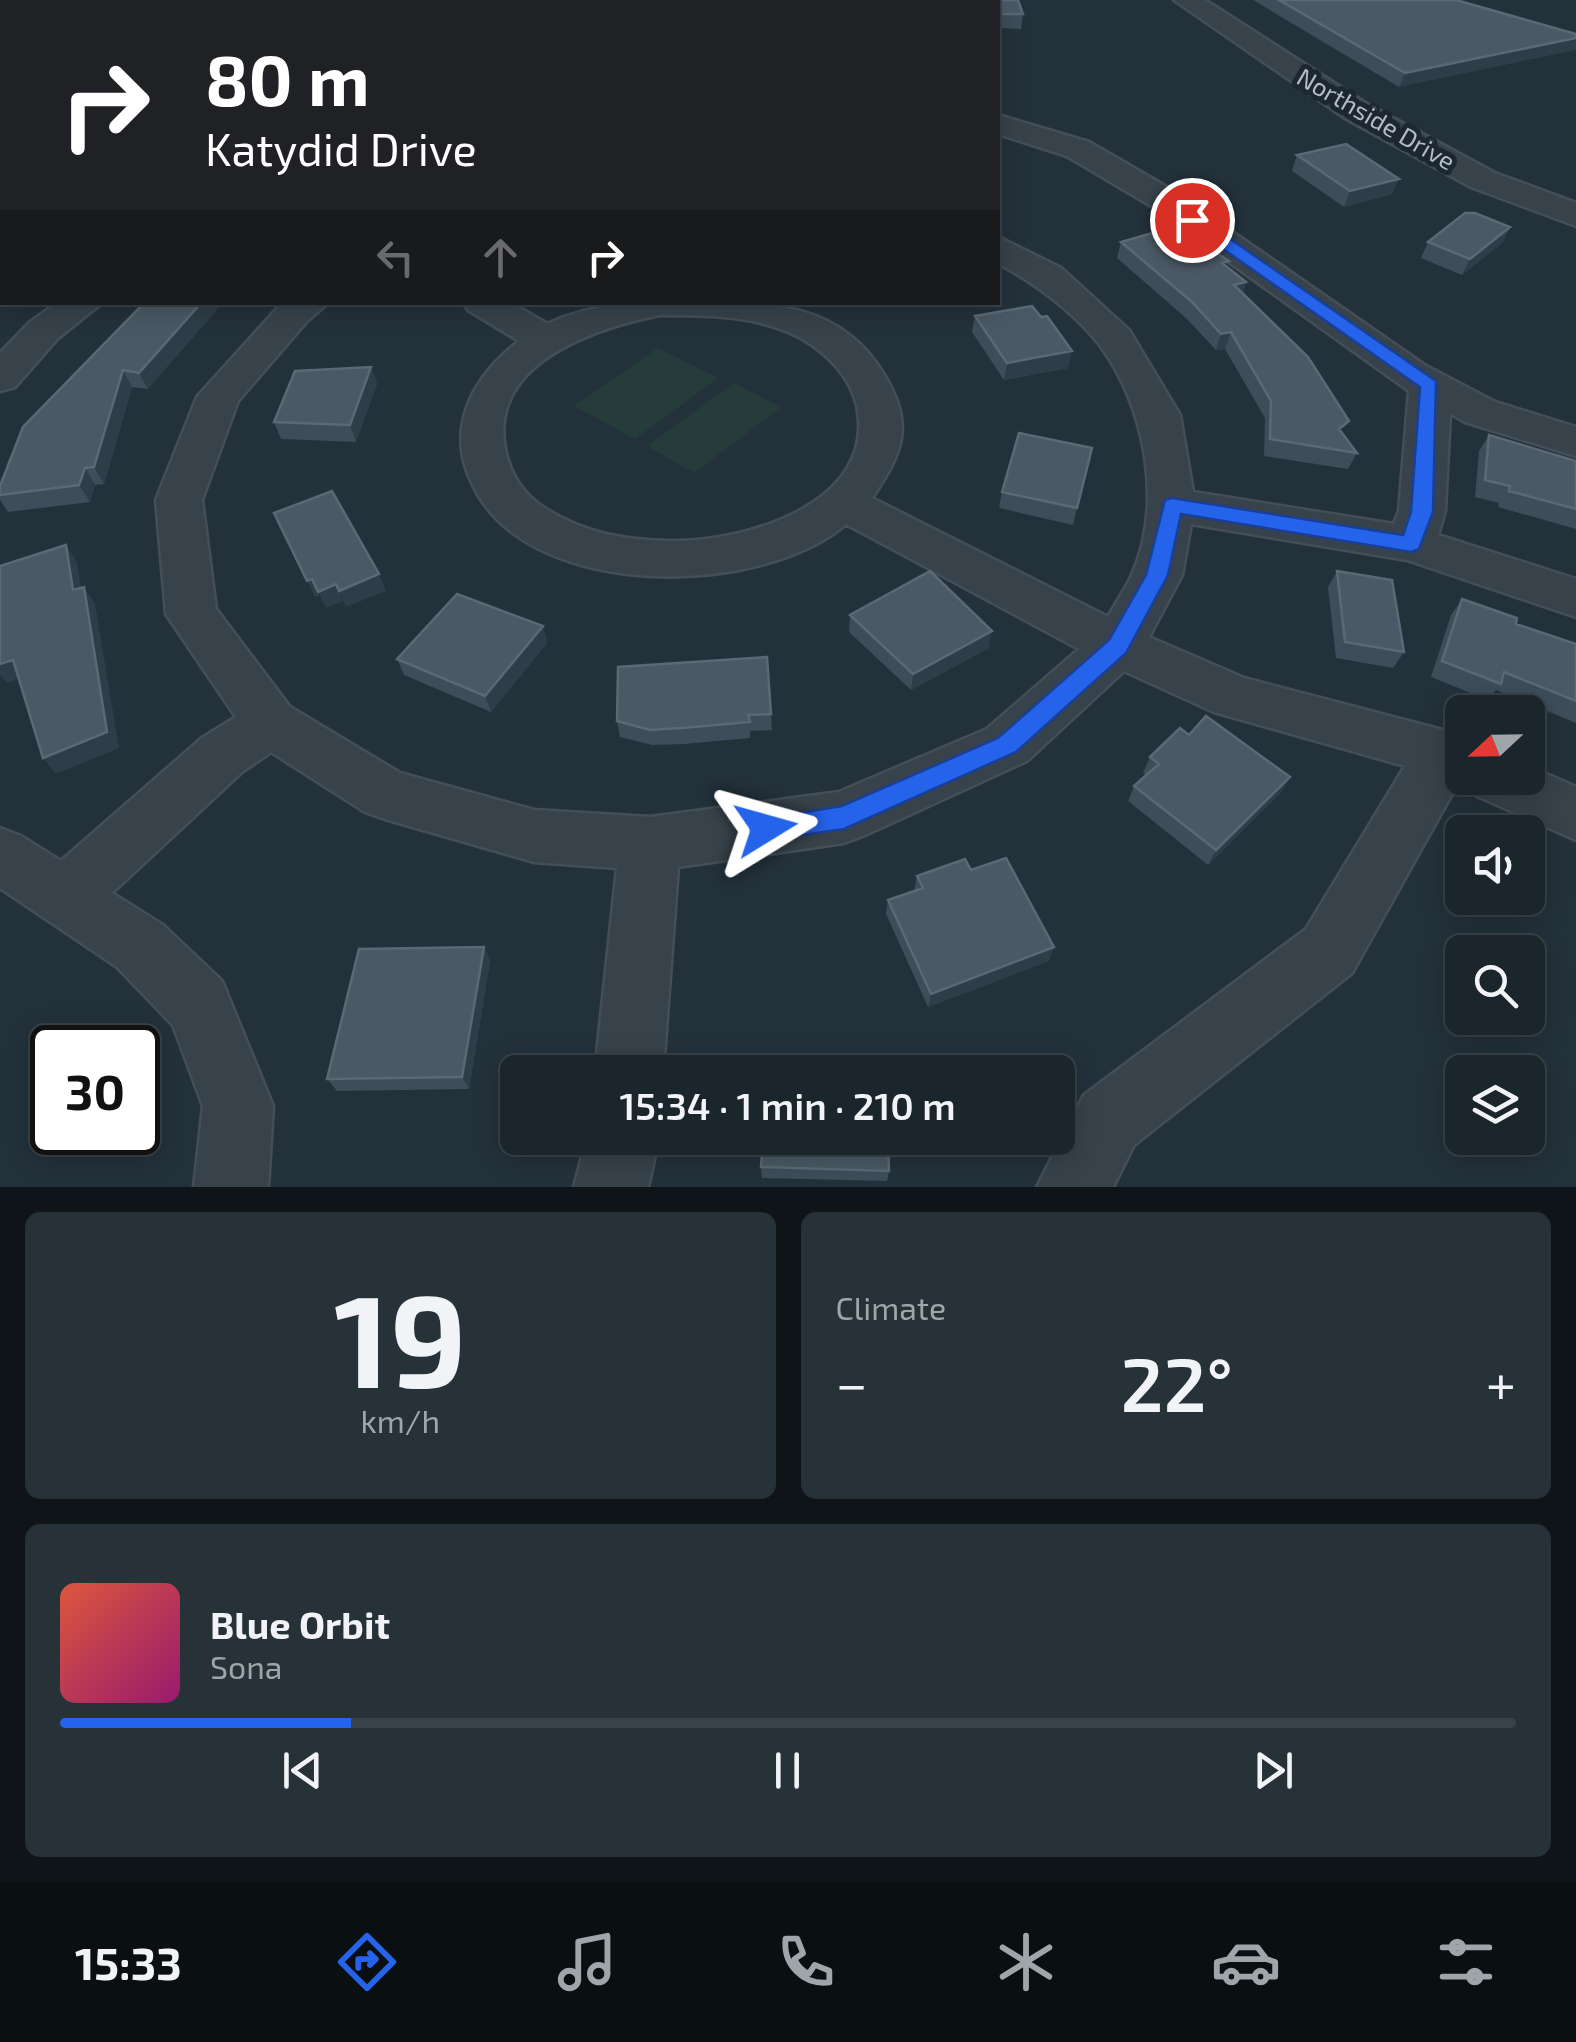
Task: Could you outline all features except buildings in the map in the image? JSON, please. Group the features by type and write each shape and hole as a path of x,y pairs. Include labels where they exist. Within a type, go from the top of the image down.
{"street":[{"name":"Northside Drive","path":"1187,0 1356,111 1483,180 1576,215"},
{"path":"1000,125 1078,149 1160,197 1430,385 1480,412 1576,442"},
{"path":"305,305 293,313 218,398 178,500 192,614 271,724 385,794 534,836 650,844 844,817 1007,745 1118,646 1157,575 1172,505 1159,415 1115,338 1048,276 1000,249"},
{"path":"0,378 43,330 80,305"},
{"path":"487,305 546,340"},
{"path":"651,305 599,316 546,340 508,371 484,408 479,450 495,490 532,526 588,551 656,562 728,556 792,536 843,503 875,460 882,414 866,372 830,338 780,315 732,305"},
{"path":"1411,544 1422,512 1430,385"},
{"path":"843,503 1118,646 1234,697 1445,755"},
{"path":"1172,505 1411,544 1576,598"},
{"path":"64,897 222,755 271,724"},
{"path":"1074,1187 1109,1120 1329,951 1445,760"},
{"path":"1533,795 1576,814"},
{"path":"631,1055 650,844"},
{"path":"0,854 140,946 199,1004 238,1106 231,1187"},
{"path":"611,1187 619,1155"}],"green space":[{"path":"658,348 718,378 635,439 574,406"},
{"path":"734,383 781,407 694,473 647,446"}],"route":[{"path":"766,828 844,817 1007,745 1118,646 1157,575 1172,505 1411,544 1422,512 1430,385 1192,220"}]}
